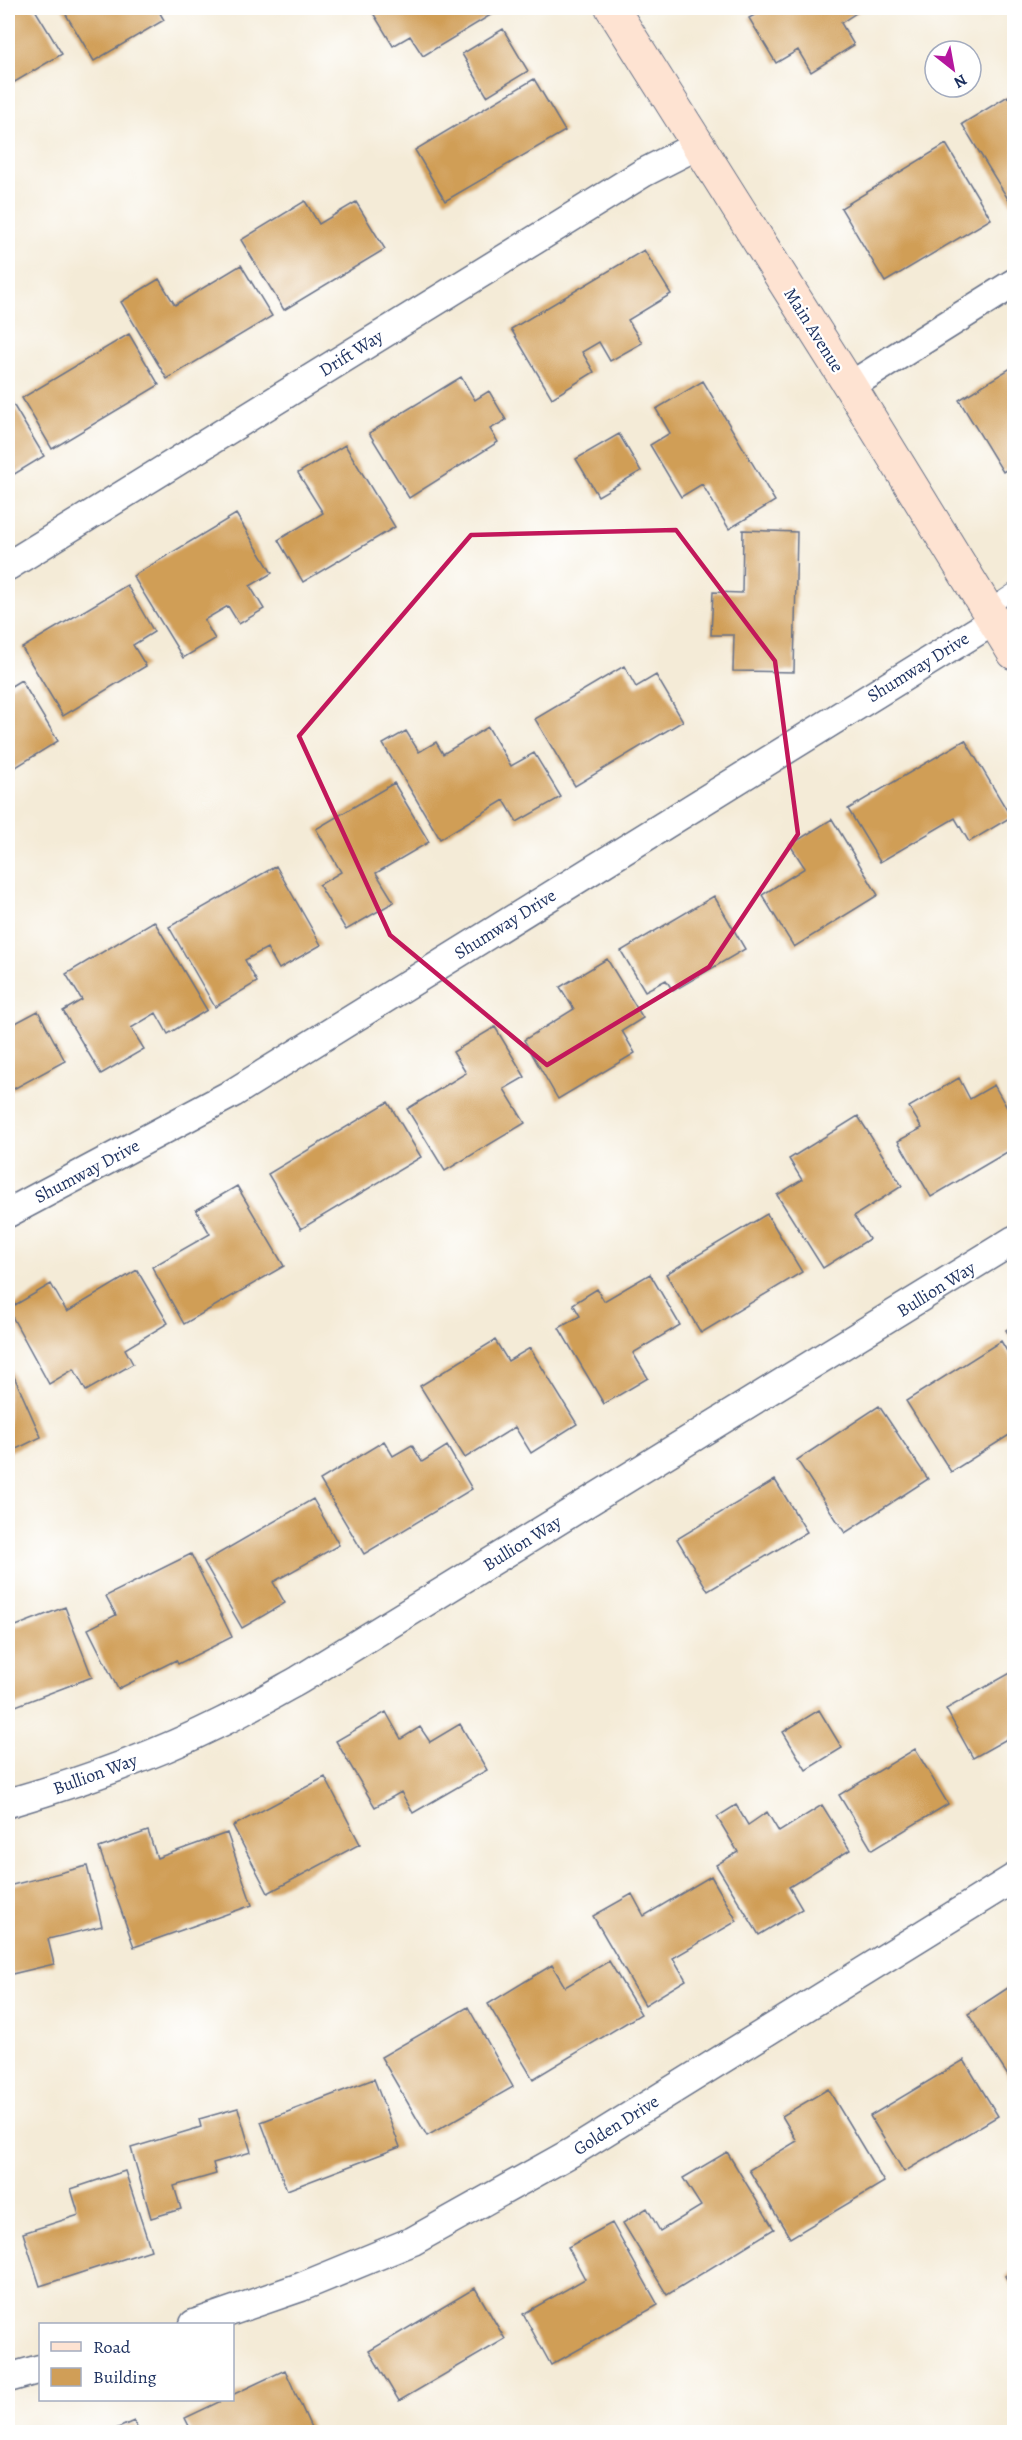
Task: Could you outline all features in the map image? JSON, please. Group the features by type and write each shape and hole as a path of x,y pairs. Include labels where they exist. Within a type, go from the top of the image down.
{"street":[{"name":"Main Avenue","path":"612,8 850,386 1014,653"},
{"name":"Drift Way","path":"8,566 643,173 698,145"},
{"path":"850,386 1014,283"},
{"name":"Shumway Drive","path":"8,1213 233,1093 991,615"},
{"name":"Bullion Way","path":"8,1803 62,1787 143,1757 222,1722 299,1680 1014,1240"},
{"name":"Golden Drive","path":"199,2323 301,2286 413,2241 574,2151 1014,1878"},
{"path":"8,2378 39,2369"}],"lane":[{"path":"991,615 1014,591"}],"highlighted area":[{"path":"676,530 775,661 798,834 709,967 547,1065 390,935 299,736 471,535"}],"building":[{"path":"8,8 34,8 62,54 8,86"},
{"path":"62,8 157,8 164,20 94,61"},
{"path":"370,8 491,8 494,13 423,56 410,36 393,46"},
{"path":"767,8 857,8 859,11 841,23 854,45 811,72 798,50 776,63 749,18"},
{"path":"503,29 528,71 487,96 462,54"},
{"path":"534,79 565,131 445,201 415,150"},
{"path":"1008,96 1014,107 1014,202 1011,204 962,124"},
{"path":"946,144 991,219 885,282 841,208"},
{"path":"305,201 319,224 356,202 385,249 284,310 241,240"},
{"path":"644,250 671,294 628,320 642,343 610,361 599,342 582,352 594,372 552,398 511,329"},
{"path":"241,265 272,316 167,379 121,302 159,279 175,305"},
{"path":"129,334 159,385 52,449 22,398"},
{"path":"1014,366 1014,465 1003,472 959,400"},
{"path":"461,377 475,400 489,391 506,420 490,429 498,442 409,498 369,433"},
{"path":"703,381 775,501 729,529 702,484 681,497 650,445 670,433 656,409"},
{"path":"8,396 44,456 8,478"},
{"path":"619,434 641,471 598,496 576,459"},
{"path":"345,445 395,527 303,582 278,540 323,513 298,473"},
{"path":"236,514 272,573 250,586 264,609 239,624 228,606 204,620 215,639 183,658 133,576"},
{"path":"743,530 797,532 794,672 733,671 734,635 711,635 713,592 742,593"},
{"path":"127,585 154,632 133,645 146,666 63,716 22,648"},
{"path":"624,666 636,687 656,675 683,721 575,786 535,719"},
{"path":"21,680 58,741 8,772 8,688"},
{"path":"488,727 511,766 534,753 561,797 517,822 504,800 440,839 383,744 406,731 419,752 436,742 443,754"},
{"path":"965,740 1011,817 969,842 955,818 880,862 848,809"},
{"path":"394,783 429,842 376,873 394,902 346,930 319,885 341,872 316,829"},
{"path":"832,819 878,895 794,947 762,895 805,868 790,845"},
{"path":"276,866 321,945 279,969 267,948 245,960 257,982 215,1007 169,927"},
{"path":"714,896 745,949 673,991 666,980 645,991 621,951"},
{"path":"154,921 207,1010 168,1034 156,1013 131,1028 144,1049 101,1074 63,1011 82,1000 66,974"},
{"path":"607,959 643,1018 622,1031 635,1053 558,1099 524,1040 574,1009 560,987"},
{"path":"38,1011 65,1061 8,1092 8,1027"},
{"path":"495,1027 525,1077 504,1089 525,1123 445,1171 407,1109 466,1073 453,1052"},
{"path":"959,1078 970,1099 994,1085 1014,1120 1014,1148 931,1197 898,1141 922,1128 909,1107"},
{"path":"388,1102 421,1157 301,1229 268,1174"},
{"path":"858,1116 902,1186 854,1216 869,1239 823,1268 777,1195 802,1180 789,1159"},
{"path":"237,1186 284,1266 184,1324 152,1267 210,1234 196,1210"},
{"path":"767,1214 802,1272 701,1333 666,1274"},
{"path":"137,1270 168,1323 125,1349 133,1364 86,1391 74,1369 49,1384 8,1309 51,1284 67,1312"},
{"path":"650,1274 680,1325 633,1353 648,1378 604,1404 559,1328 580,1316 573,1304 597,1289 604,1301"},
{"path":"1014,1325 1014,1344 1006,1330"},
{"path":"495,1340 508,1361 530,1348 577,1424 531,1453 515,1427 465,1458 420,1386"},
{"path":"1001,1341 1014,1363 1014,1432 951,1472 906,1401"},
{"path":"8,1363 41,1437 8,1453"},
{"path":"879,1406 928,1479 845,1533 797,1460"},
{"path":"384,1441 393,1456 412,1445 422,1462 447,1446 472,1489 364,1554 320,1480"},
{"path":"775,1480 807,1532 708,1591 677,1539"},
{"path":"313,1499 339,1545 273,1582 285,1603 242,1628 204,1562"},
{"path":"191,1554 232,1637 178,1664 176,1660 118,1689 88,1629 116,1615 106,1596"},
{"path":"65,1607 92,1677 8,1709 8,1629"},
{"path":"1014,1671 1014,1735 973,1758 946,1709"},
{"path":"819,1710 842,1748 806,1770 783,1732"},
{"path":"386,1712 401,1739 420,1727 430,1742 460,1724 487,1770 413,1813 401,1792 375,1807 336,1741"},
{"path":"915,1749 948,1804 872,1850 839,1795"},
{"path":"325,1777 360,1844 268,1893 233,1826"},
{"path":"736,1805 748,1825 767,1812 779,1832 822,1805 850,1850 789,1887 802,1909 759,1935 716,1865 738,1852 717,1817"},
{"path":"148,1831 157,1858 227,1833 252,1905 134,1947 99,1848"},
{"path":"87,1866 102,1926 48,1939 54,1964 12,1974 8,1957 8,1886"},
{"path":"711,1876 737,1921 673,1958 686,1980 645,2005 593,1916 632,1894 644,1916"},
{"path":"609,1961 641,2014 533,2079 488,2004 552,1965 565,1987"},
{"path":"1014,1984 1014,2085 968,2014"},
{"path":"468,2007 513,2087 427,2136 381,2057"},
{"path":"964,2060 998,2116 904,2172 870,2116"},
{"path":"374,2079 400,2147 287,2190 261,2122"},
{"path":"828,2089 884,2182 790,2238 749,2170 797,2141 782,2116"},
{"path":"238,2108 251,2152 213,2163 216,2174 174,2186 181,2209 151,2218 131,2148 201,2127 199,2119"},
{"path":"727,2152 774,2229 667,2295 623,2223 647,2208 660,2231 701,2206 683,2178"},
{"path":"125,2171 151,2250 40,2286 23,2233 79,2215 71,2189"},
{"path":"612,2223 658,2305 551,2365 523,2314 585,2279 568,2247"},
{"path":"1014,2270 1014,2291 1005,2276"},
{"path":"475,2288 505,2339 399,2401 369,2351"},
{"path":"285,2370 313,2432 192,2432 185,2418 221,2401 234,2401 234,2394"},
{"path":"134,2421 139,2432 109,2432"}]}
